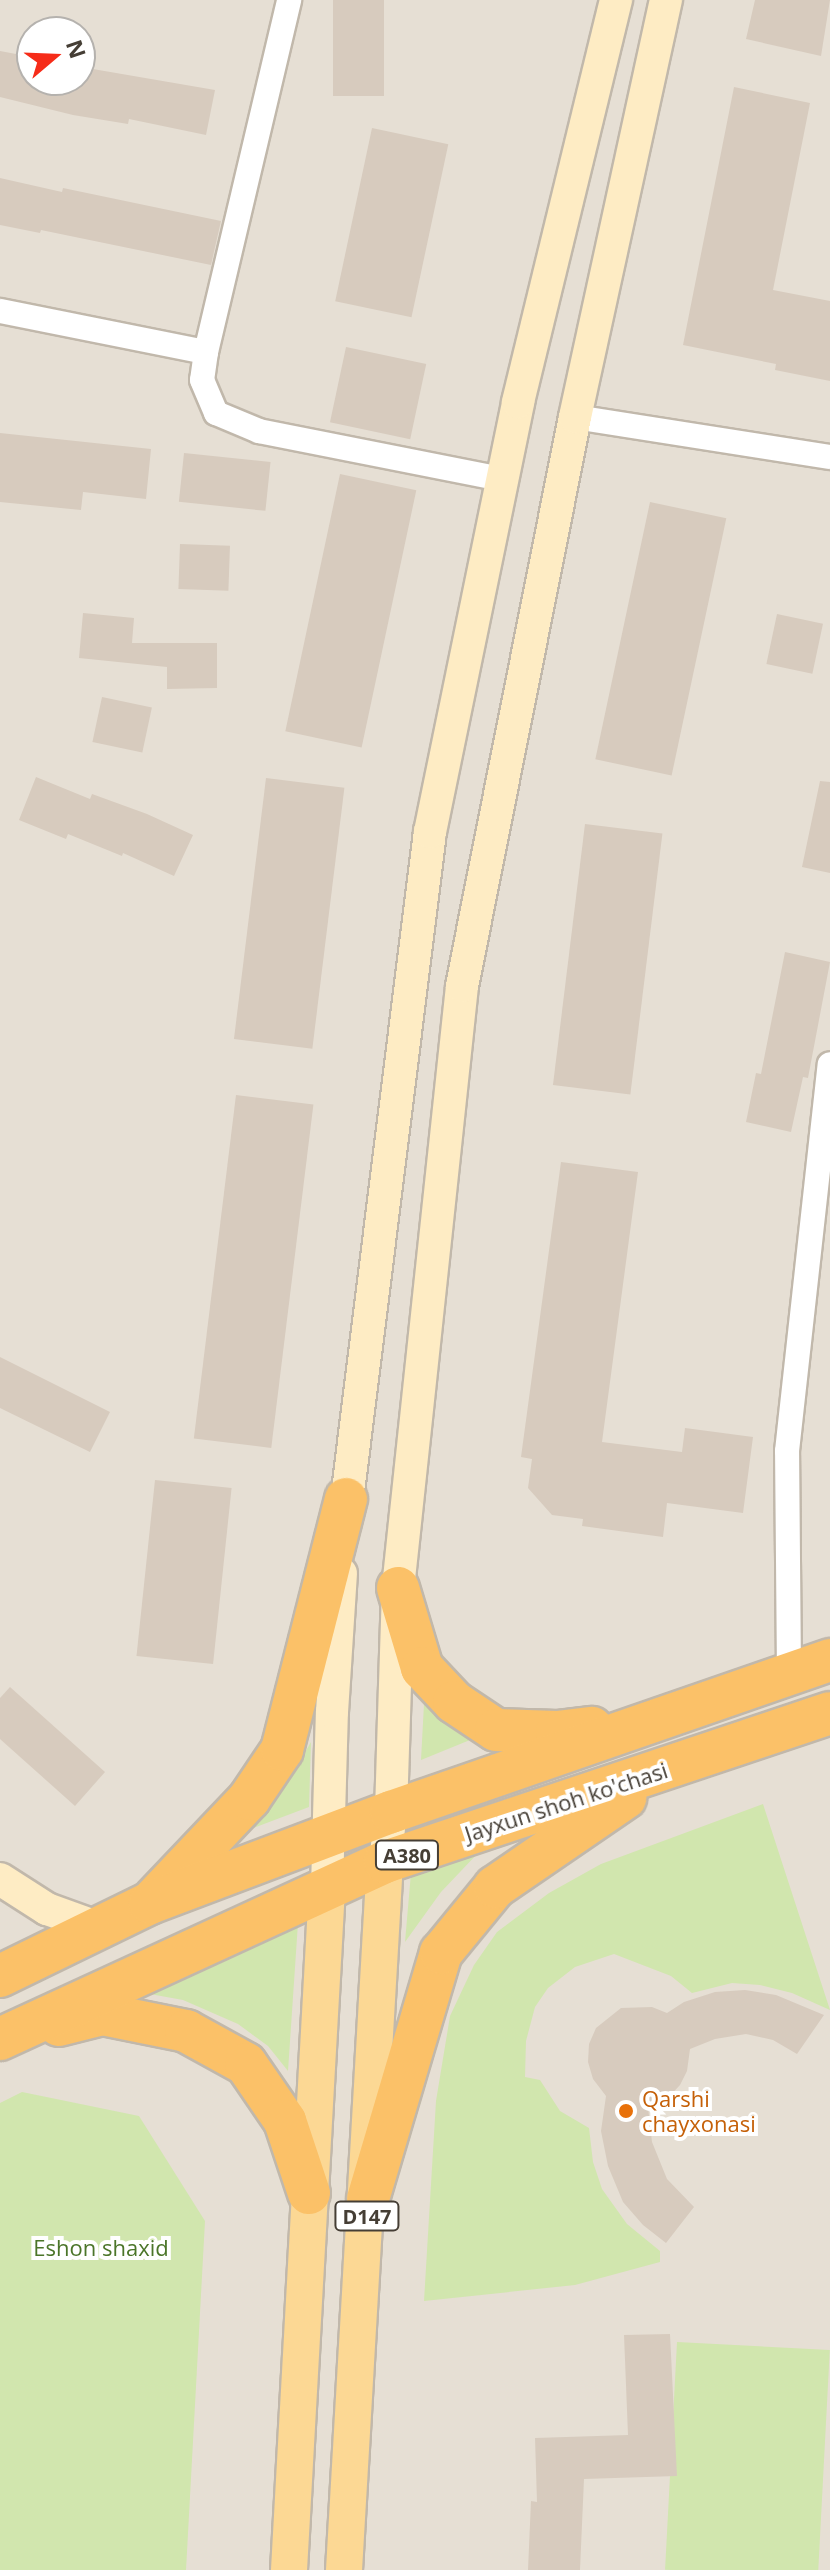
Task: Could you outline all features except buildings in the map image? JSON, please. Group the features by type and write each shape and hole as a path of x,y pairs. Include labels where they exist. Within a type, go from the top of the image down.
{"highway":[{"path":"150,1903 249,1799 282,1750 346,1499"},
{"path":"398,1588 422,1668 454,1702 496,1730 557,1732 657,1720"},
{"name":"Jayxun shoh ko'chasi","path":"0,1976 150,1903 329,1838 391,1812 830,1660"},
{"name":"Jayxun shoh ko'chasi","path":"0,2040 385,1862 830,1713"},
{"path":"368,2199 441,1953 495,1887 670,1768"},
{"path":"0,2040 102,2014 186,2031 246,2064 285,2121 309,2193"}],"main road":[{"path":"327,1888 332,1712 346,1499 430,832 502,479 616,0"},
{"path":"385,1862 391,1812 398,1588 462,986 575,417 666,0"},
{"name":"D147","path":"344,2570 368,2199 385,1862"},
{"path":"0,1879 47,1909 97,1927"},
{"name":"D147","path":"289,2570 327,1888"}],"street":[{"path":"289,0 206,352 202,380 216,413 259,431 502,479"},
{"path":"0,311 206,352"},
{"path":"575,417 830,457"},
{"path":"789,1674 787,1451 830,1064"}],"shaded area":[{"path":"0,0 830,0 830,2570 0,2570"}],"green space":[{"path":"424,1704 470,1740 421,1760"},
{"path":"311,1742 309,1807 243,1832 286,1785"},
{"path":"763,1804 830,2010 792,1993 760,1985 732,1983 692,1993 671,1976 614,1954 575,1967 548,1988 535,2007 526,2041 525,2077 540,2080 560,2111 589,2128 593,2162 602,2189 627,2224 660,2251 660,2262 575,2285 424,2301 436,2101 450,2016 474,1965 497,1932 549,1893 601,1864"},
{"path":"479,1852 441,1892 405,1942 411,1873"},
{"path":"298,1923 288,2071 268,2046 238,2024 183,2000 139,1992"},
{"name":"Eshon shaxid","path":"22,2092 139,2116 205,2221 186,2570 0,2570 0,2103"},
{"path":"677,2342 830,2350 818,2570 665,2570"}],"place":[{"name":"Qarshi chayxonasi","path":"626,2111"}]}
